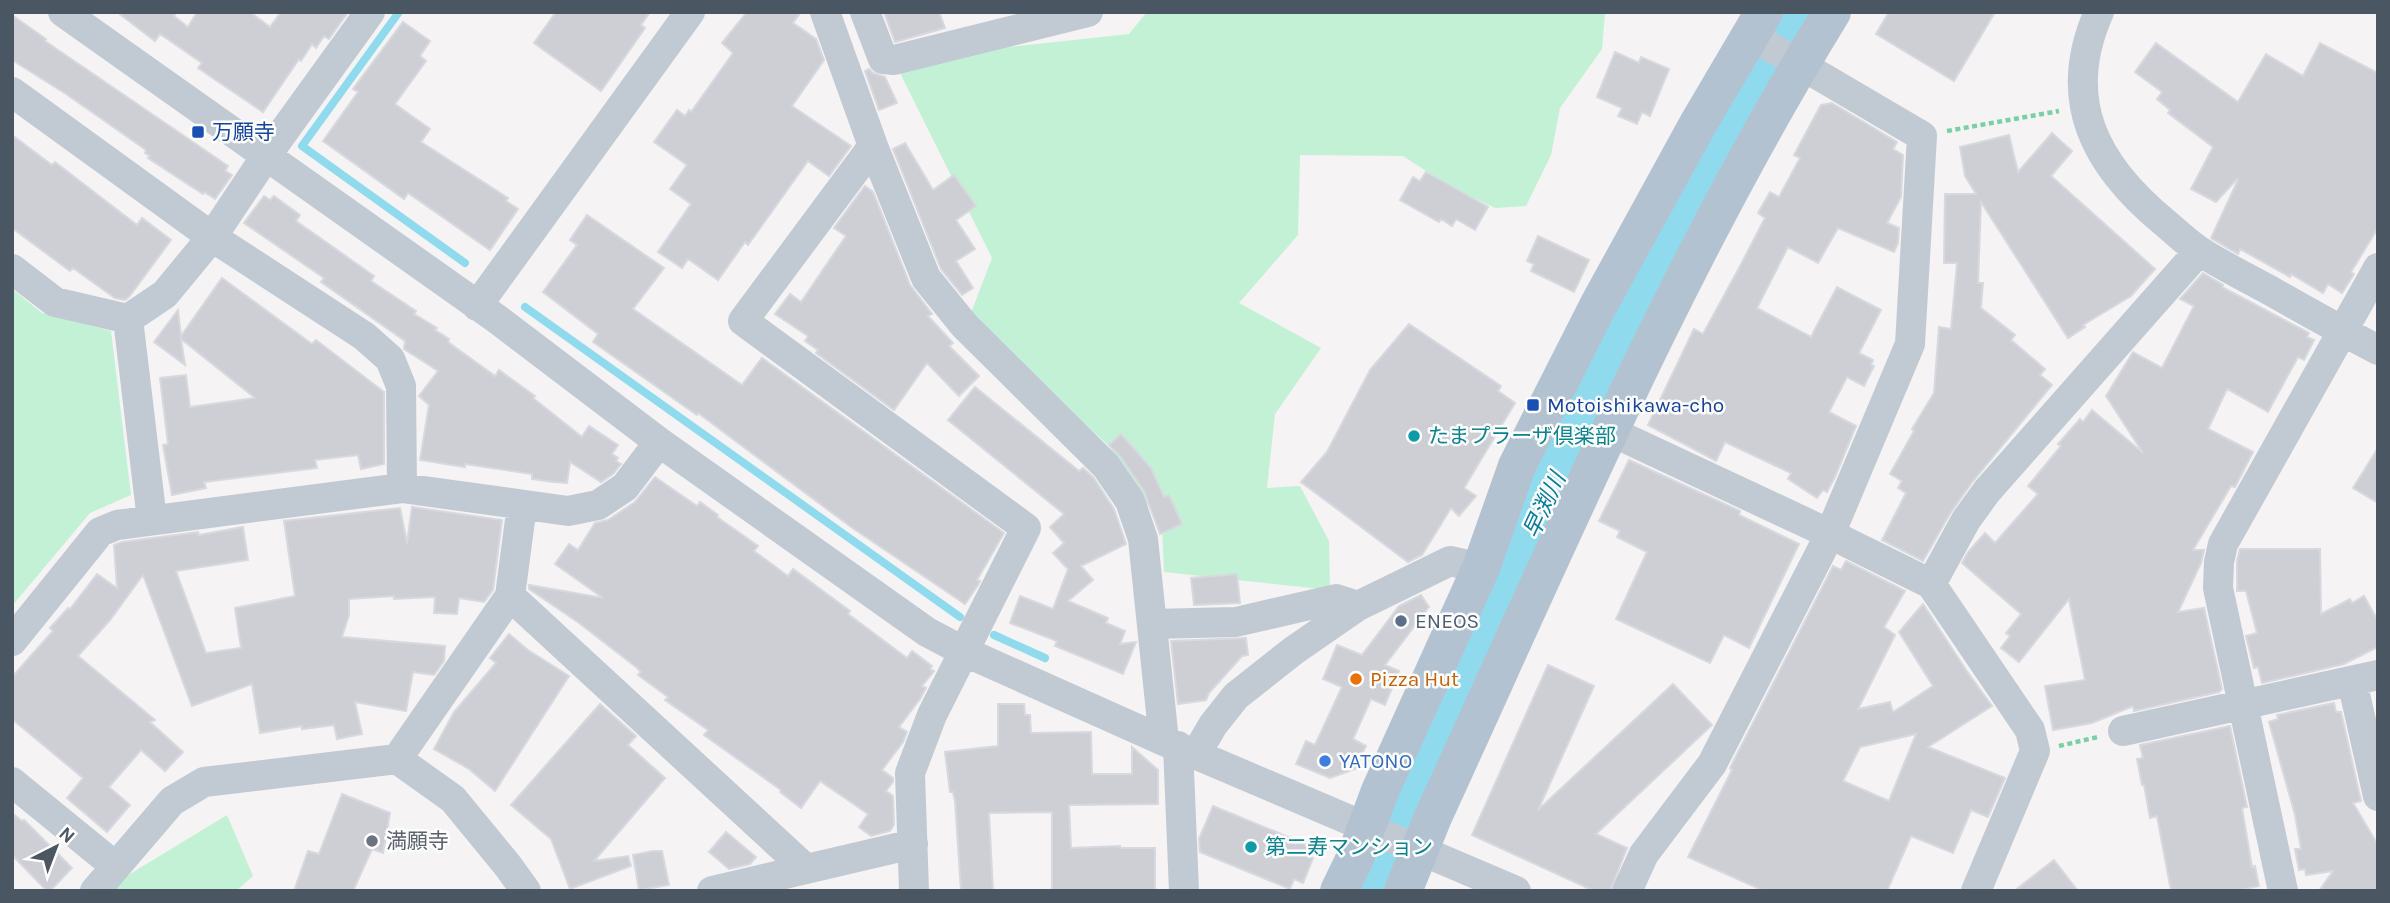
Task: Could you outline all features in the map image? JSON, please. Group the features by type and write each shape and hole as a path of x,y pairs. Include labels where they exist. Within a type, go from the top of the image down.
{"main road":[{"path":"1403,891 1433,817 1653,337 1749,155 1832,12"},
{"path":"1339,891 1380,791 1481,568 1524,454 1605,295 1698,124 1757,24"}],"street":[{"path":"64,12 477,306 659,442 927,632 963,651 1179,747 1516,891"},
{"path":"12,270 55,302 128,318 165,294 212,237 266,156 370,12"},
{"path":"477,306 690,12"},
{"path":"825,12 873,146 926,278 964,325 1107,466 1130,501 1143,539 1152,624 1179,747 1184,891"},
{"path":"864,12 883,59 894,60 1080,13"},
{"path":"2099,12 2090,32 2084,73 2084,106 2089,128 2104,159 2142,204 2199,251 2378,351"},
{"path":"1627,891 1644,854 1712,764 1830,534 1910,344 1922,136 1800,65 1757,24"},
{"path":"12,92 212,237 364,336 390,359 401,386 402,488"},
{"path":"873,146 743,321 1026,528 932,715 910,773 914,891"},
{"path":"1931,584 1966,520 1987,491 2199,251"},
{"path":"2283,891 2218,589 2219,562 2224,544 2378,268"},
{"path":"128,318 152,520"},
{"path":"1610,431 1931,584 2031,730 2035,751 1976,891"},
{"path":"12,641 100,532 117,525 402,488 568,511 598,505 625,487 659,442"},
{"path":"397,759 510,596 522,505"},
{"path":"1179,747 1213,725 1236,696 1293,651 1358,606 1450,561 1481,568"},
{"path":"510,596 805,868"},
{"path":"1152,624 1236,622 1336,599 1358,606"},
{"path":"2123,731 2365,678 2378,796"},
{"path":"94,891 173,802 204,782 397,759 453,799 526,891"},
{"path":"12,782 115,866"},
{"path":"712,891 771,884 805,868 913,844"}],"path":[{"path":"1922,136 2084,106"},
{"path":"2053,748 2123,731"}],"green space":[{"path":"1147,12 1605,12 1602,49 1560,108 1551,155 1526,206 1495,208 1451,187 1403,156 1300,155 1298,235 1239,303 1321,348 1275,414 1267,488 1300,486 1329,541 1330,590 1164,572 1162,527 1109,446 969,318 992,258 897,67 964,52 1129,34"},
{"path":"12,289 42,313 111,331 131,495 90,513 12,606"},
{"path":"227,815 253,876 236,891 102,891"}],"building":[{"path":"117,12 177,12 174,16 188,27 197,12 250,12 270,27 281,12 348,12 329,39 324,36 316,48 312,44 301,61 299,59 263,112 198,68 202,63 160,34 155,41"},
{"path":"556,12 650,12 641,25 645,28 601,91 534,43"},
{"path":"747,12 801,12 793,23 816,39 824,60 792,106 851,146 829,176 808,161 748,245 745,242 718,280 688,259 682,268 658,252 691,204 670,189 687,165 654,142 677,110 685,116 689,110 691,112 733,53 722,43"},
{"path":"884,12 939,12 945,28 895,42"},
{"path":"1889,12 1995,12 1954,81 1876,34"},
{"path":"12,15 46,39 45,41 228,166 225,171 232,175 215,199 148,158 150,156 145,153 146,150 12,60"},
{"path":"403,22 430,41 420,56 426,61 395,104 430,129 421,142 508,198 506,201 518,209 490,250 408,193 404,199 323,141 358,92 353,89"},
{"path":"2156,43 2238,102 2266,54 2303,76 2320,43 2378,73 2378,228 2351,272 2354,274 2342,293 2328,284 2323,293 2291,274 2290,277 2240,249 2238,254 2211,238 2238,180 2216,202 2191,189 2213,147 2168,113 2170,110 2157,99 2162,92 2135,72"},
{"path":"1615,52 1639,63 1641,57 1669,69 1650,116 1642,112 1637,124 1618,116 1622,108 1597,97"},
{"path":"869,69 885,77 897,103 879,110 865,71"},
{"path":"1832,103 1897,142 1893,149 1903,155 1901,197 1887,223 1899,228 1894,252 1838,228 1818,263 1788,247 1757,308 1811,337 1837,287 1881,310 1859,353 1873,360 1871,365 1874,366 1864,386 1847,377 1829,412 1856,426 1827,492 1823,490 1817,498 1788,479 1791,473 1725,442 1716,461 1648,425 1694,329 1703,334 1739,268 1765,218 1758,213 1770,192 1779,197 1800,158 1794,155 1821,105"},
{"path":"2052,133 2072,151 2051,176 2155,269 2131,296 2083,325 2085,327 2068,338 1981,202 1978,283 1983,283 1981,308 2015,335 2011,340 2045,369 2040,375 2052,385 1973,481 1951,512 1923,561 1882,540 1906,493 1898,488 1902,481 1890,474 1914,431 1912,429 1934,393 1939,327 1951,329 1957,263 1944,263 1945,194 1976,194 1965,176 1960,147 2009,135 2018,172"},
{"path":"12,135 52,165 55,162 137,225 142,218 171,240 125,300 115,298 73,268 70,271 12,228"},
{"path":"905,143 933,190 954,175 976,206 956,220 975,249 956,261 973,288 962,295 941,269 893,149"},
{"path":"1426,172 1488,207 1475,230 1456,219 1452,226 1441,219 1439,222 1400,200 1413,177 1420,181"},
{"path":"865,186 873,192 910,285 932,314 928,316 953,343 949,346 979,376 959,396 927,363 894,410 816,353 818,350 805,341 808,336 775,314 790,294 801,302 846,236 834,228"},
{"path":"264,196 270,200 274,196 300,215 296,221 374,276 371,281 416,311 414,314 437,328 435,330 449,339 448,342 495,376 499,370 535,396 533,398 582,437 589,426 618,445 612,454 621,464 601,482 570,462 567,483 532,479 532,474 420,460 429,405 419,396 438,371 404,349 405,341 321,282 324,278 244,223"},
{"path":"587,215 664,268 633,309 742,385 762,358 1004,533 977,580 980,581 978,585 965,604 851,527 698,413 697,415 593,342 598,334 543,292 577,245 570,240"},
{"path":"1538,236 1589,260 1574,292 1531,271 1534,264 1527,261"},
{"path":"2203,273 2223,285 2222,287 2309,333 2307,337 2314,340 2304,360 2298,357 2268,412 2227,389 2208,429 2253,452 2235,487 2231,486 2193,550 2204,550 2201,563 2178,612 2204,608 2222,689 2219,692 2134,711 2133,706 2092,723 2053,730 2045,686 2085,680 2069,599 2019,662 2001,648 2010,636 2006,633 2021,614 1962,563 1985,533 1995,543 2038,494 2028,486 2061,446 2058,444 2080,419 2083,422 2092,410 2143,453 2106,396 2133,352 2162,368 2194,306 2180,299"},
{"path":"222,278 312,344 316,340 384,392 384,464 361,469 358,455 315,460 317,468 204,482 206,488 172,495 163,445 168,444 160,378 186,375 190,407 255,398 181,339 185,365 154,342 178,310 181,336"},
{"name":"たまプラーザ倶楽部","path":"1409,324 1501,386 1498,391 1515,403 1464,488 1476,496 1459,516 1451,508 1422,555 1408,562 1301,482 1327,452 1370,370"},
{"path":"975,387 1079,471 1083,468 1093,477 1114,509 1126,544 1081,566 1093,580 1068,601 1108,618 1106,623 1125,631 1120,644 1136,642 1123,674 1055,646 1057,641 1010,623 1020,596 1053,609 1068,569 1053,553 1064,543 1050,527 1064,514 948,420"},
{"path":"1121,434 1151,468 1164,497 1169,495 1182,524 1160,534 1144,491 1109,445"},
{"path":"2378,448 2378,503 2353,488"},
{"path":"1629,460 1740,511 1739,515 1799,544 1749,648 1724,635 1710,663 1616,619 1647,552 1617,537 1620,531 1599,521"},
{"path":"655,477 697,506 700,502 758,546 754,551 788,576 793,569 907,658 912,651 932,666 930,669 934,671 922,686 926,688 899,727 907,732 903,742 882,770 893,778 886,791 893,796 894,825 890,831 871,836 859,827 868,814 820,781 801,808 780,792 781,790 704,735 708,730 665,700 668,697 638,675 641,672 636,667 529,589 529,585 603,598 555,564 569,544 578,550 595,523 608,520 635,502"},
{"path":"412,507 502,520 493,590 484,602 459,598 457,614 434,613 435,597 349,599 349,615 342,637 445,646 444,661 434,675 413,672 406,711 355,702 362,734 337,739 334,725 302,729 302,726 260,733 252,684 192,706 143,575 110,620 78,656 155,720 150,722 183,752 165,771 141,750 109,787 130,805 107,832 67,798 83,778 12,719 12,677 53,631 50,628 68,608 70,609 97,574 117,588 114,545 243,527 248,560 176,571 206,653 241,648 235,608 295,596 284,521 400,508 407,543"},
{"path":"2240,549 2320,549 2321,614 2350,599 2352,603 2364,596 2378,621 2378,647 2344,664 2262,683 2258,667 2254,668 2246,636 2257,633 2246,591 2237,591 2237,561"},
{"path":"1846,561 1905,591 1884,627 1895,635 1858,709 1890,702 1893,712 1933,686 1899,632 1923,604 1992,706 1928,747 2005,778 1988,817 1971,810 1953,853 1911,836 1887,891 1764,891 1688,857 1732,770 1730,768 1833,566 1841,570","holes":["1916,734 1889,801 1843,781 1860,747"]},
{"path":"1237,574 1240,603 1194,605 1191,578"},
{"path":"1421,595 1429,607 1385,665 1399,671 1385,705 1371,699 1353,739 1366,746 1355,769 1330,778 1296,764 1306,741 1315,745 1342,687 1323,679 1337,645 1362,655 1399,606"},
{"path":"509,634 528,650 569,676 495,791 469,769 434,749 454,712 496,663 490,658"},
{"path":"1246,638 1248,655 1242,656 1209,693 1206,700 1178,704 1171,641"},
{"path":"1548,665 1594,686 1538,810 1673,684 1712,725 1596,834 1627,848 1610,891 1594,891 1472,835"},
{"path":"2334,703 2336,712 2341,712 2361,801 2353,803 2378,845 2378,891 2319,891 2333,871 2306,875 2305,869 2299,870 2295,849 2301,849 2295,815 2269,722 2278,719 2277,715"},
{"path":"600,704 636,736 628,745 665,778 594,861 628,856 631,866 570,889 551,839 511,805"},
{"path":"998,704 1024,704 1025,715 1030,715 1031,733 1091,732 1092,774 1132,774 1132,747 1158,770 1158,804 1069,805 1071,848 1155,848 1155,891 1052,891 1052,812 989,813 993,891 961,891 955,801 953,792 950,792 945,752 998,746"},
{"path":"2230,726 2247,807 2242,808 2252,867 2255,866 2259,886 2235,891 2171,891 2157,816 2150,818 2142,785 2137,759 2143,758 2140,745"},
{"name":"満願寺","path":"342,794 390,813 383,853 372,849 353,891 294,891 308,851 319,854"},
{"name":"第二寿マンション","path":"1213,806 1308,845 1304,855 1313,858 1303,883 1294,879 1290,889 1200,852 1199,839"},
{"path":"12,813 24,820 72,868 50,891 12,855"},
{"path":"726,832 756,857 750,864 729,869 709,852"},
{"path":"662,851 669,885 639,890 633,855"},
{"path":"2054,860 2078,891 2014,891"}],"waterway":[{"path":"399,12 302,146 465,263"},
{"name":"早渕川","path":"1368,891 1616,349 1789,12"},
{"path":"525,307 960,617"},
{"path":"994,635 1045,658"}],"place":[{"name":"万願寺","path":"198,132"},
{"name":"Motoishikawa-cho","path":"1533,405"},
{"name":"たまプラーザ倶楽部","path":"1414,436"},
{"name":"ENEOS","path":"1401,621"},
{"name":"Pizza Hut","path":"1356,679"},
{"name":"YATONO","path":"1325,761"},
{"name":"満願寺","path":"372,841"},
{"name":"第二寿マンション","path":"1251,847"}]}
